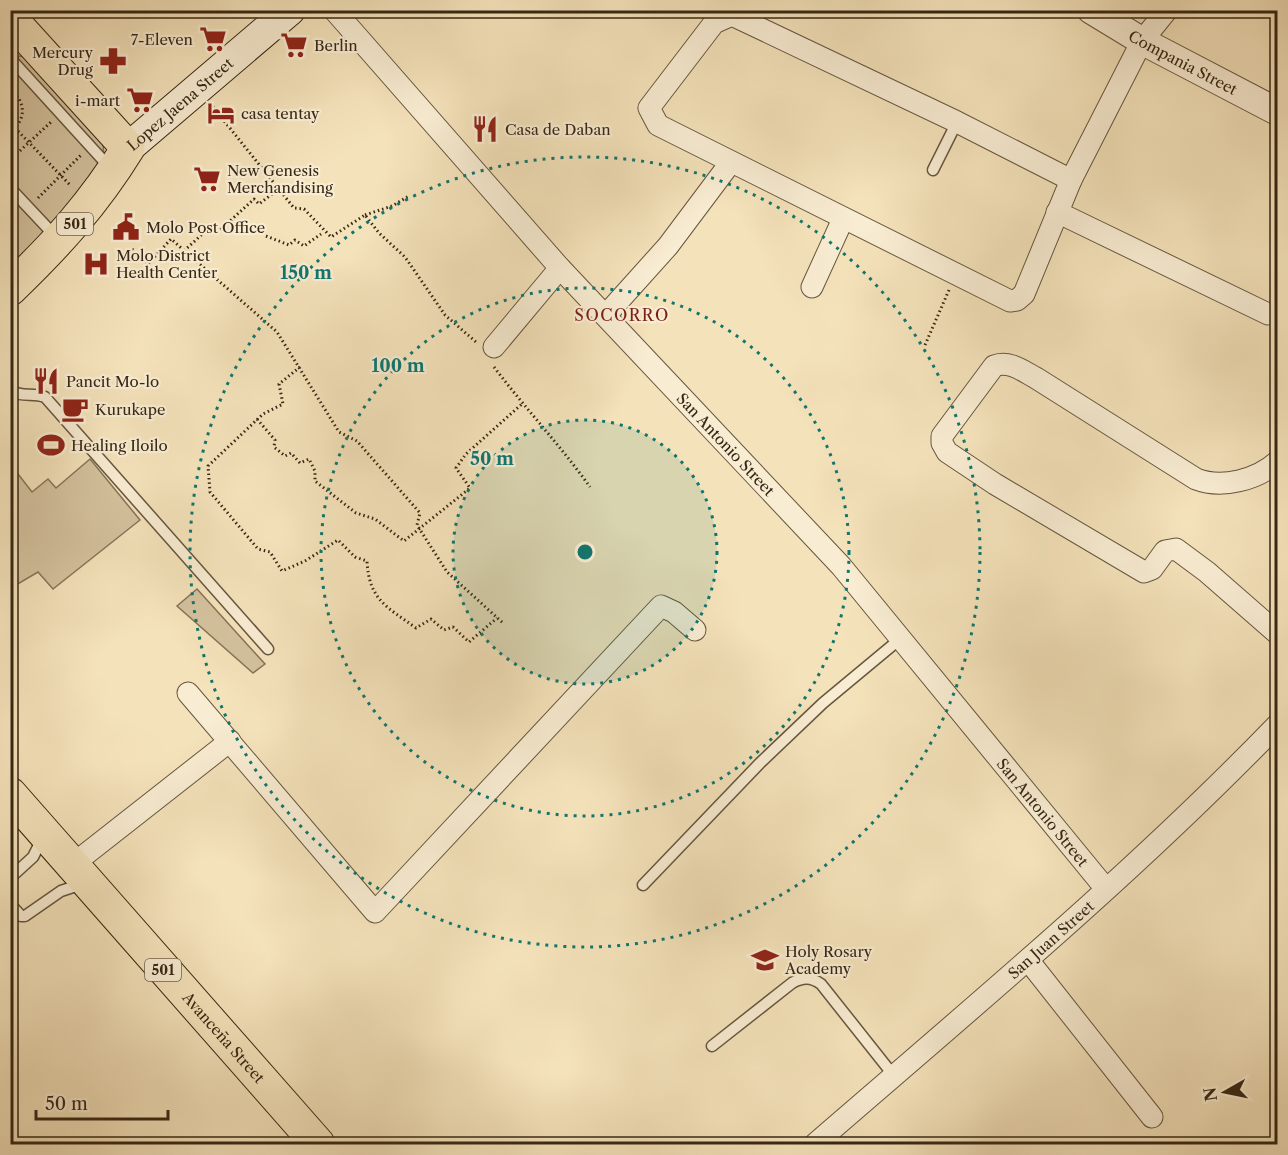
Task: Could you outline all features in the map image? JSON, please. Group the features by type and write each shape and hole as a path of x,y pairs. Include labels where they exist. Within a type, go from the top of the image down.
{"main road":[{"name":"Lopez Jaena Street","path":"10,289 60,241 87,209 120,160 290,10"},
{"path":"14,38 120,160"},
{"name":"Avanceña Street","path":"10,794 318,1144"}],"street":[{"name":"San Antonio Street","path":"334,10 560,268 841,566 1106,889"},
{"name":"Compania Street","path":"1091,10 1142,41 1278,111"},
{"path":"1071,180 957,122 732,15 714,23 650,108 658,125 956,275 1010,301 1017,300 1024,294 1071,180 1142,41 1167,10"},
{"path":"606,315 668,246 731,162"},
{"path":"1057,212 1268,314"},
{"path":"812,287 843,219"},
{"path":"486,350 560,268"},
{"path":"1278,461 1233,483 1211,484 1196,479 1036,378 1010,365 1000,363 994,366 942,436 942,443 947,452 995,484 1144,572 1152,569 1165,551 1176,549 1208,572 1278,634"},
{"path":"188,693 375,912 661,606 674,612 695,630"},
{"name":"San Juan Street","path":"815,1144 1028,960 1231,773 1278,724"},
{"path":"80,874 230,741"},
{"path":"1028,960 1152,1117"}],"lane":[{"path":"14,38 60,113 90,146 120,160"},
{"path":"933,170 957,122"},
{"path":"10,188 60,241"},
{"path":"10,390 21,395 38,394 45,397 268,649"},
{"path":"643,885 807,718 900,639"},
{"path":"10,878 33,857 45,834"},
{"path":"11,904 21,916 25,916 61,891 80,874"},
{"path":"712,1046 792,983 804,978 814,979 821,984 894,1076"}],"path":[{"path":"198,89 294,208 304,209 331,237 365,215 392,206 409,196"},
{"path":"10,90 21,100 23,107 20,122 10,131"},
{"path":"10,160 60,113"},
{"path":"15,128 72,187"},
{"path":"32,204 90,146"},
{"path":"184,250 195,244 211,226 218,232 254,199 259,204 280,188"},
{"path":"365,215 405,257 445,315 486,350 522,404 560,444 590,487"},
{"path":"266,236 289,245 295,240 304,246 321,234"},
{"path":"132,249 148,264 171,239 277,332 339,432 357,441 420,513 417,525 447,572 503,623"},
{"path":"925,345 956,275"},
{"path":"300,367 279,384 283,404 257,419 208,466 210,492 258,549 270,552 282,571 305,561 338,540 355,557 367,561 368,581 381,604 416,627 431,619 444,630 453,627 469,642 497,618"},
{"path":"257,419 275,440 274,447 285,456 291,453 300,463 309,459 315,471 315,481 356,513 375,519 404,541 471,488 456,468 466,454 522,404"}],"shaded area":[{"path":"10,57 29,58 103,144 104,156 60,216 11,266"},
{"path":"90,459 140,520 53,589 38,572 11,588 11,553 16,549 11,542 11,465 32,492 48,479 56,488"},
{"path":"197,589 265,664 253,673 177,606"}],"place":[{"name":"7-Eleven","path":"213,39"},
{"name":"Berlin","path":"294,45"},
{"name":"Mercury Drug","path":"113,61"},
{"name":"i-mart","path":"140,100"},
{"name":"casa tentay","path":"221,113"},
{"name":"Casa de Daban","path":"485,129"},
{"name":"New Genesis Merchandising","path":"207,179"},
{"name":"Molo Post Office","path":"126,227"},
{"name":"Molo District Health Center","path":"96,264"},
{"name":"Pancit Mo-lo","path":"46,381"},
{"name":"Kurukape","path":"75,409"},
{"name":"Healing Iloilo","path":"51,445"},
{"name":"Holy Rosary Academy","path":"765,960"}],"district":[{"name":"SOCORRO","path":"622,315"}]}
